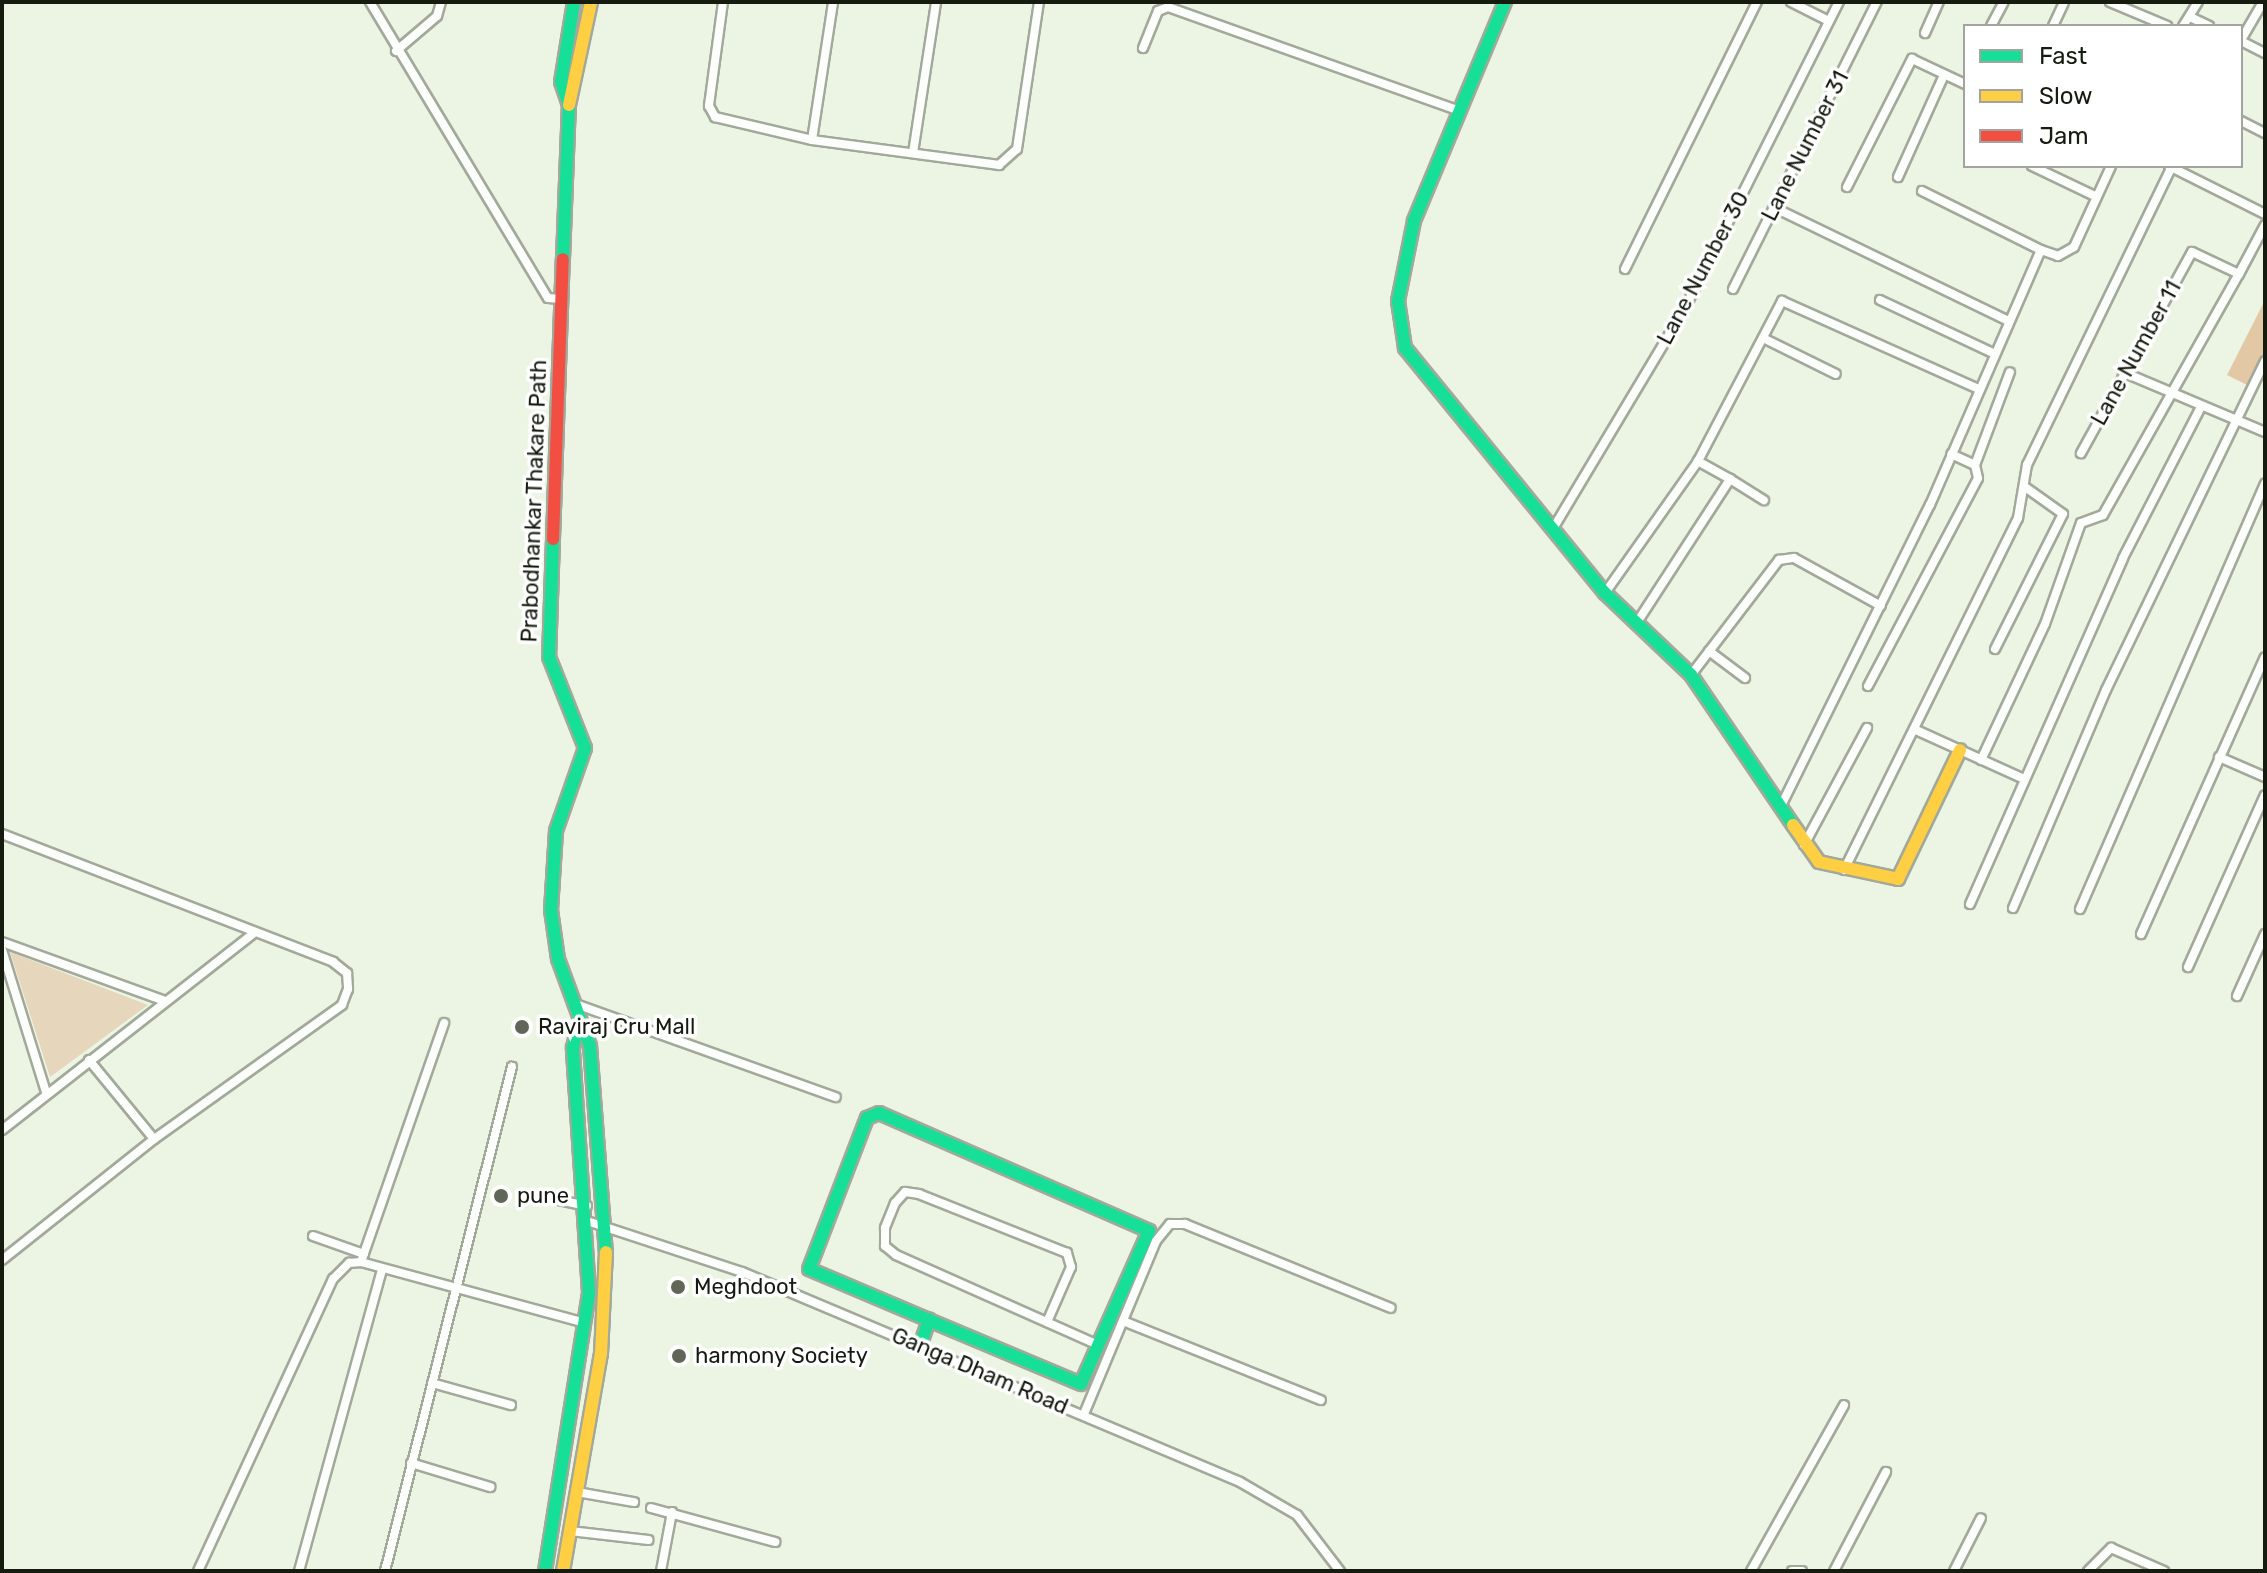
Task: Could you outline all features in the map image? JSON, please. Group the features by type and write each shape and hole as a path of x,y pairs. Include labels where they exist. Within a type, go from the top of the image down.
{"main road":[{"name":"Prabodhankar Thakare Path","path":"569,105 561,82 574,2"},
{"name":"Prabodhankar Thakare Path","path":"563,1571 601,1354 608,1223 590,1046 578,1026 571,1002 551,910 556,831 585,748 549,657 569,105 591,2"},
{"path":"1505,2 1457,110 1414,221 1398,326 1444,403 1554,527 1605,593 1691,675 1781,806 1804,846 1819,862 1844,870 1898,879 1960,750"},
{"name":"Prabodhankar Thakare Path","path":"545,1571 586,1323 590,1222 573,1048 578,1026"},
{"path":"879,1113 1149,1231 1081,1384 929,1320 809,1269 863,1124 879,1113"},
{"path":"920,1346 929,1320"}],"street":[{"path":"370,2 396,51 548,298 561,299"},
{"path":"396,51 437,16 441,2"},
{"path":"723,2 709,106 715,117 812,140 999,165 1013,158 1039,2"},
{"path":"812,140 833,2"},
{"path":"913,153 936,2"},
{"path":"1625,269 1757,2"},
{"path":"1791,2 1829,21"},
{"name":"Lane Number 30","path":"1554,527 1684,310 1839,2"},
{"name":"Lane Number 31","path":"1733,289 1877,2"},
{"path":"1925,33 1939,2"},
{"path":"1992,24 2004,2"},
{"path":"2054,24 2064,2"},
{"path":"2110,2 2162,24"},
{"path":"2185,24 2198,2"},
{"path":"2243,37 2263,2"},
{"path":"1143,48 1158,11 1168,7 1457,110"},
{"path":"2190,17 2205,24"},
{"path":"2243,42 2265,53"},
{"path":"1847,187 1912,59 1963,81"},
{"path":"1898,177 1944,75"},
{"path":"2243,122 2265,133"},
{"path":"2036,168 2095,196"},
{"path":"1922,191 2058,256 2074,247 2110,168"},
{"path":"1844,870 1916,730 2018,518 2027,465 2169,168"},
{"path":"2174,168 2265,214"},
{"path":"1775,208 2007,320"},
{"path":"2071,521 2103,515 2265,225"},
{"path":"1781,806 1881,606 2041,250"},
{"name":"Lane Number 11","path":"2081,453 2192,252 2239,274"},
{"path":"1605,593 1698,461 1787,299 1979,389"},
{"path":"1880,300 1993,353"},
{"path":"1763,338 1836,374"},
{"path":"2013,908 2106,690 2265,361"},
{"path":"1868,686 1974,487 1975,465 2010,372"},
{"path":"2123,372 2170,396 2265,432"},
{"path":"1970,904 2022,778 2201,407"},
{"path":"1951,454 1975,465"},
{"path":"1698,461 1764,500"},
{"path":"1636,624 1730,479"},
{"path":"2080,909 2265,484"},
{"path":"1995,649 2063,514 2025,487"},
{"path":"1981,760 2045,624 2085,517"},
{"path":"1691,675 1779,560 1794,558 1881,606"},
{"path":"1709,651 1745,678"},
{"path":"2141,934 2265,657"},
{"path":"1804,846 1867,728"},
{"path":"1916,730 2022,778"},
{"path":"2219,757 2265,777"},
{"path":"2188,967 2265,795"},
{"path":"2,845 4,834 347,973 342,1005 154,1139 2,1260"},
{"path":"2,1130 46,1092 253,934"},
{"path":"2237,996 2265,934"},
{"path":"2,942 165,1001"},
{"path":"2,950 46,1092"},
{"path":"571,1002 836,1097"},
{"path":"363,1258 444,1023"},
{"path":"89,1060 154,1139"},
{"path":"385,1571 512,1067"},
{"path":"1047,1322 1071,1267 1067,1253 919,1194 905,1192 895,1203 885,1237 896,1255 1098,1345"},
{"path":"540,1196 588,1206"},
{"name":"Ganga Dham Road","path":"590,1222 608,1223 920,1346 1084,1414 1270,1497 1297,1515 1340,1571"},
{"path":"1084,1414 1123,1321 1170,1224 1185,1224 1391,1308"},
{"path":"313,1236 382,1269 586,1323"},
{"path":"198,1571 333,1279 349,1263 363,1258"},
{"path":"299,1571 382,1269"},
{"path":"1123,1321 1321,1400"},
{"path":"432,1383 511,1405"},
{"path":"1752,1571 1844,1405"},
{"path":"411,1463 490,1487"},
{"path":"1834,1571 1886,1472"},
{"path":"577,1492 634,1502"},
{"path":"651,1508 775,1542"},
{"path":"661,1571 672,1512"},
{"path":"1954,1571 1981,1518"},
{"path":"570,1531 648,1540"},
{"path":"2088,1571 2111,1548 2164,1571"},
{"path":"1792,1571 1802,1571"}],"shaded area":[{"path":"2265,300 2265,359 2251,387 2227,375"},
{"path":"10,952 148,1005 50,1077"}],"traffic: fast":[{"path":"563,259 569,105 561,82 574,2"},
{"path":"1505,2 1414,221 1398,301 1405,348 1605,593 1691,675 1793,825"},
{"path":"553,539 549,657 585,748 556,831 551,910 558,959 590,1046 606,1252"},
{"path":"545,1571 589,1292 573,1048 578,1026"},
{"path":"920,1346 929,1320 809,1269 867,1118 879,1113 1149,1231 1081,1384 929,1320"}],"traffic: slow":[{"path":"569,105 591,2"},
{"path":"1793,825 1819,862 1898,879 1960,750"},
{"path":"563,1571 601,1354 606,1252"}],"traffic: jam":[{"path":"553,539 563,259"}],"place":[{"name":"Raviraj Cru Mall","path":"522,1027"},
{"name":"pune","path":"501,1196"},
{"name":"Meghdoot","path":"678,1287"},
{"name":"harmony Society","path":"679,1356"}]}
